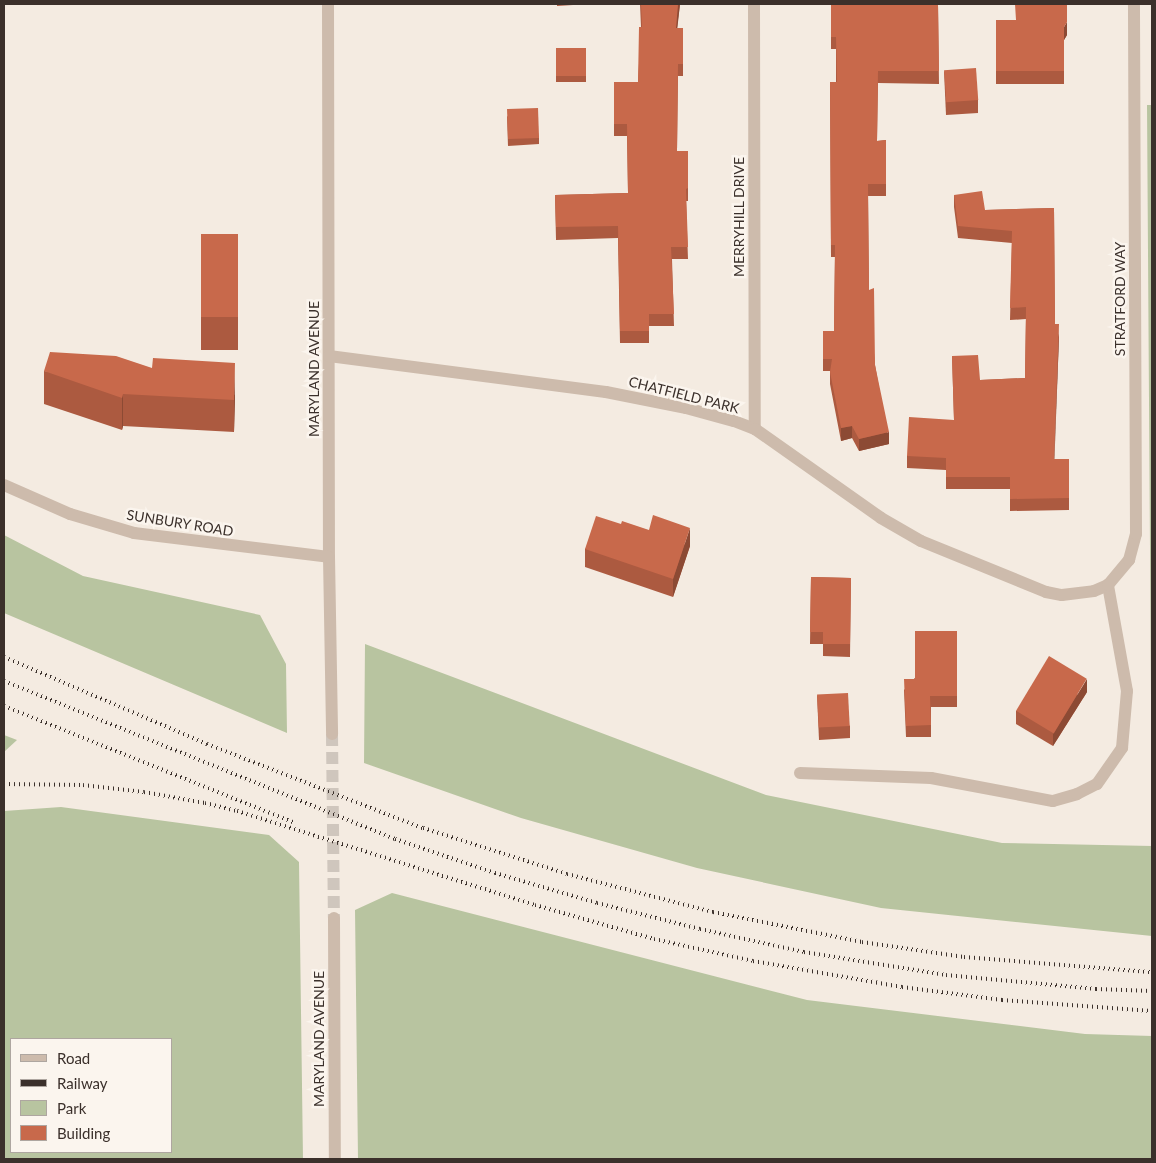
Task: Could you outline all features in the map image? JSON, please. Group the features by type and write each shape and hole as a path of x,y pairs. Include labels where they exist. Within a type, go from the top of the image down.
{"street":[{"name":"MARYLAND AVENUE","path":"328,4 329,557 332,734"},
{"name":"MERRYHILL DRIVE","path":"754,4 755,429"},
{"name":"STRATFORD WAY","path":"1108,585 1129,560 1136,534 1134,4"},
{"name":"CHATFIELD PARK","path":"329,356 606,392 686,408 755,429 848,496 921,541 1046,592 1062,595 1079,594 1094,591 1108,585"},
{"name":"SUNBURY ROAD","path":"4,485 70,514 134,533 329,557"},
{"path":"800,773 931,778 1053,801 1078,794 1096,784 1122,748 1127,691 1108,585"},
{"name":"MARYLAND AVENUE","path":"334,918 334,1159"}],"green space":[{"path":"1147,105 1152,105 1152,846"},
{"path":"4,535 83,576 260,615 286,664 287,733 4,613"},
{"path":"365,644 766,795 1002,843 1152,846 1152,936 881,908 697,868 521,818 364,763"},
{"path":"4,735 17,740 4,752"},
{"path":"61,807 269,835 299,862 303,1159 4,1159 4,811"},
{"path":"392,893 807,1000 1085,1034 1152,1036 1152,1159 358,1159 355,910"}],"building":[{"path":"641,4 678,4 676,28 683,28 683,64 678,64 677,151 688,151 688,188 686,189 688,247 671,247 674,314 649,314 649,331 620,331 618,226 556,227 555,195 628,193 627,124 614,124 614,82 638,82 639,27 642,27"},
{"path":"831,4 938,4 939,71 878,71 877,141 886,140 886,184 868,184 869,290 874,288 875,365 889,432 859,439 852,426 841,428 830,372 832,359 823,359 823,331 834,331 835,245 831,245 830,82 837,82 836,37 831,37"},
{"path":"1015,4 1067,4 1067,22 1064,27 1064,71 996,71 996,20 1016,20"},
{"path":"556,48 586,48 586,76 556,76"},
{"path":"976,68 978,100 946,102 944,70"},
{"path":"538,108 539,138 508,139 507,109"},
{"path":"982,191 985,210 1054,208 1055,324 1059,324 1054,459 1069,459 1069,498 1010,499 1010,477 946,477 946,458 907,456 909,417 954,420 952,356 978,355 980,380 1025,378 1026,307 1010,308 1012,231 958,226 954,195"},
{"path":"201,234 238,234 238,317 201,317"},
{"path":"50,352 116,356 152,368 153,358 235,363 234,400 123,394 122,398 44,371"},
{"path":"653,515 690,528 673,579 585,549 596,516 621,524 622,521 649,530"},
{"path":"811,577 851,578 850,644 823,644 823,632 810,632"},
{"path":"915,631 957,631 957,696 930,696 931,725 906,726 904,679 915,679"},
{"path":"1049,656 1087,679 1054,734 1016,711"},
{"path":"848,693 850,726 819,728 817,695"}],"tunnel":[{"path":"332,734 334,918"}],"railway":[{"path":"4,657 207,744 423,828 567,874 713,912 862,942 964,957 1152,972"},
{"path":"4,681 395,839 495,873 597,903 700,929 804,952 946,975 1096,989 1152,991"},
{"path":"4,706 295,823"},
{"path":"4,784 83,785 144,792 205,803 237,811 535,905 654,939 753,961 902,987 1002,1000 1152,1011"}]}
